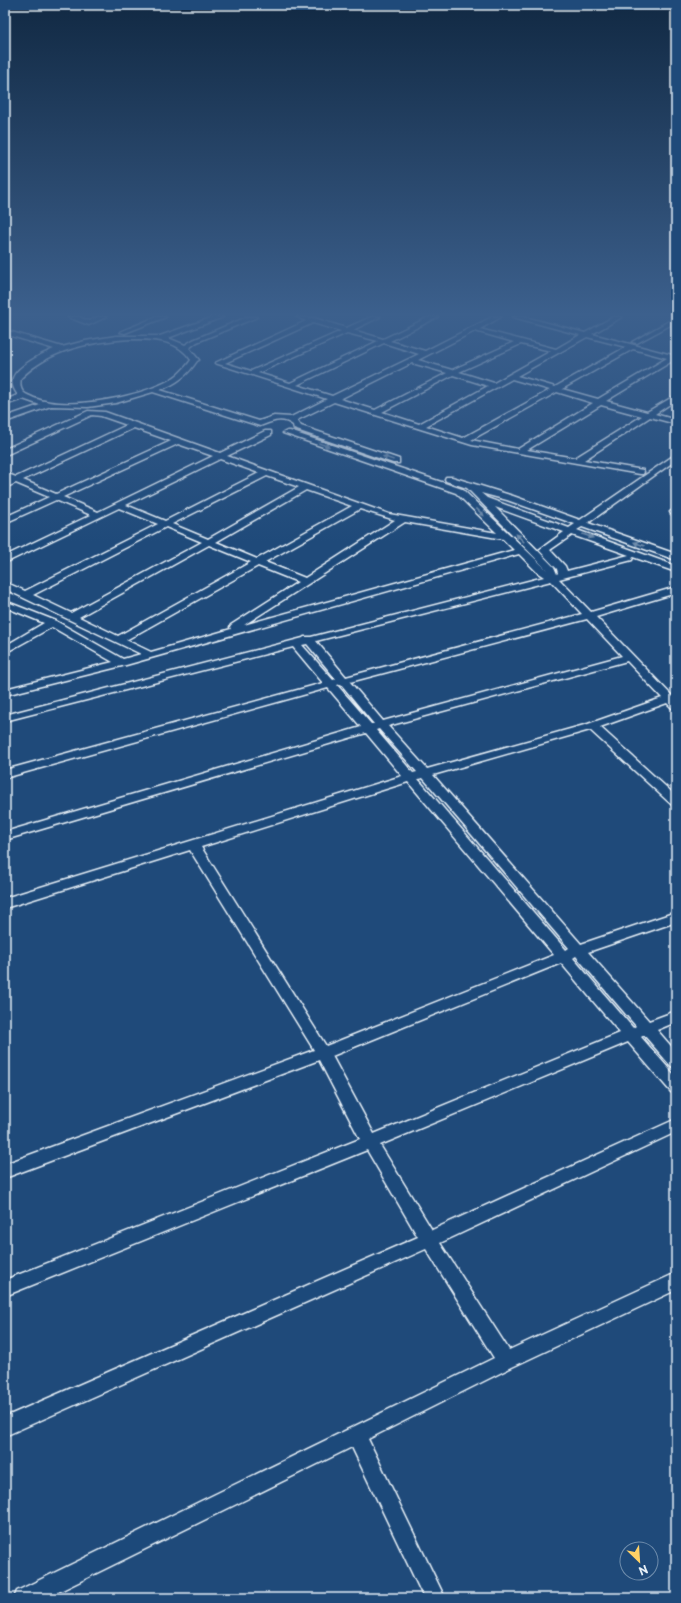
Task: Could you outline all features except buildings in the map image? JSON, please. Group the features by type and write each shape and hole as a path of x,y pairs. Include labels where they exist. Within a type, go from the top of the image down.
{"street":[{"path":"20,392 23,396 49,404 95,404 116,401 146,392"},
{"path":"159,392 260,424 267,420 279,418 291,420 297,424 297,427"},
{"path":"188,392 267,420"},
{"path":"314,392 465,440 640,472"},
{"path":"291,420 346,392"},
{"path":"377,412 416,392"},
{"path":"420,426 482,392"},
{"path":"465,440 551,392"},
{"path":"565,392 676,422"},
{"path":"520,451 616,392"},
{"path":"5,403 23,396"},
{"path":"577,461 676,397"},
{"path":"5,420 49,404"},
{"path":"5,452 92,413 102,414 387,516 506,537"},
{"path":"260,424 260,429 277,433 459,491 676,568"},
{"path":"5,485 134,425"},
{"path":"5,560 219,456 277,433 297,427 470,486 510,498 676,557"},
{"path":"5,520 178,441"},
{"path":"577,522 640,472 676,446"},
{"path":"532,549 567,529 676,456"},
{"path":"25,595 266,473"},
{"path":"5,475 98,515"},
{"path":"5,903 194,846 425,773 673,702 591,615 558,576 470,486"},
{"path":"71,617 209,542 305,487"},
{"path":"459,491 541,571 558,576"},
{"path":"119,505 306,582"},
{"path":"118,640 359,506"},
{"path":"224,634 403,519"},
{"path":"558,576 562,568 544,550 567,529"},
{"path":"5,692 122,663 520,551"},
{"path":"5,718 295,642 629,558"},
{"path":"5,585 150,655"},
{"path":"5,774 345,680 591,615 676,590"},
{"path":"7,607 52,623 122,663"},
{"path":"5,650 52,623"},
{"path":"308,639 345,680 410,778 676,1088"},
{"path":"295,642 331,684 425,773 676,1062"},
{"path":"5,836 375,727 630,657"},
{"path":"592,726 676,802"},
{"path":"194,846 324,1053 370,1142 429,1240 506,1361"},
{"path":"5,1170 324,1053 563,956 676,917"},
{"path":"5,1288 370,1142 676,1016"},
{"path":"5,1427 429,1240 676,1125"},
{"path":"24,1598 506,1361 676,1281"},
{"path":"356,1434 435,1598"}]}
